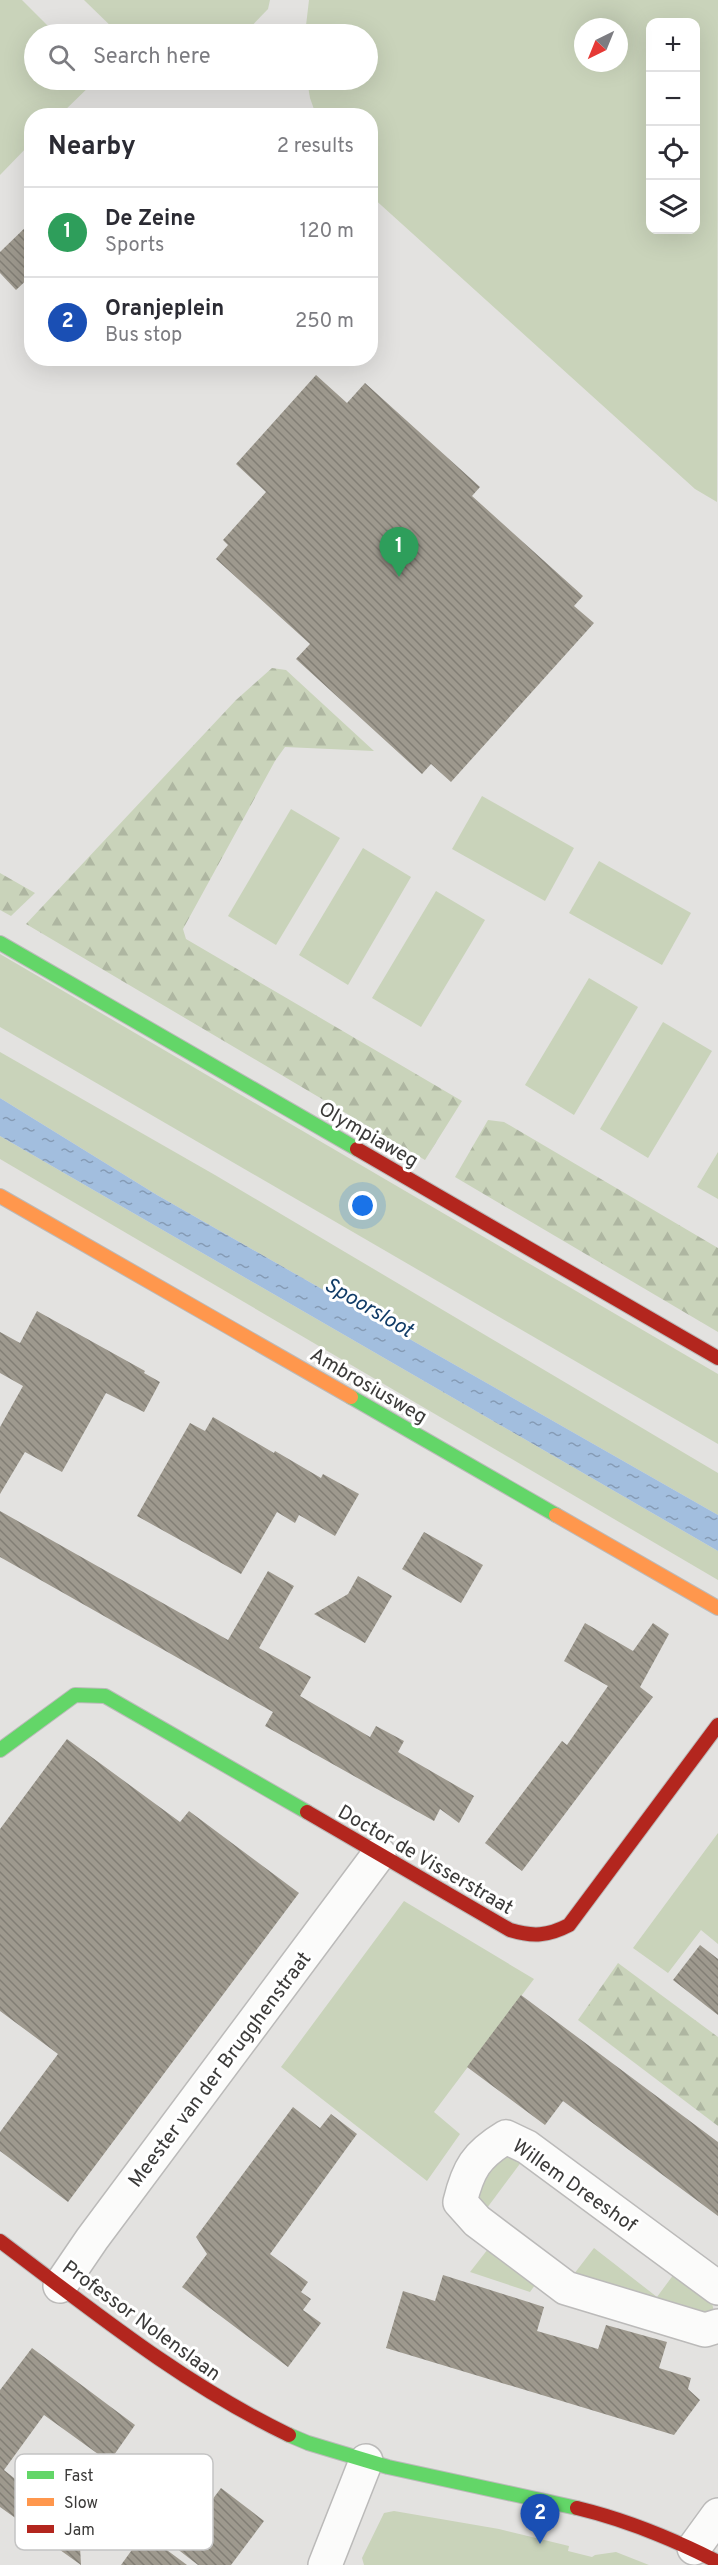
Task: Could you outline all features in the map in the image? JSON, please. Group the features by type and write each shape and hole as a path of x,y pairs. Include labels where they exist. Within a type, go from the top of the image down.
{"street":[{"name":"Olympiaweg","path":"0,943 718,1358"},
{"name":"Ambrosiusweg","path":"0,1196 718,1608"},
{"name":"Doctor de Visserstraat","path":"0,1750 75,1695 105,1696 510,1930 534,1938 550,1935 569,1925 718,1725"},
{"name":"Meester van der Brugghenstraat","path":"60,2286 92,2239 379,1854"},
{"name":"Willem Dreeshof","path":"718,2288 527,2147 506,2137 486,2149 466,2177 460,2202 477,2221 566,2288 705,2330 718,2326"},
{"name":"Professor Nolenslaan","path":"0,2241 181,2377 299,2439 366,2461 425,2476 608,2514 706,2555"},
{"path":"331,2563 366,2461"},
{"path":"706,2555 718,2515"}],"green space":[{"path":"0,0 22,0 46,24 24,24 24,90 86,90 67,108 24,108 24,150 0,175"},
{"path":"84,0 270,0 268,9 254,24 109,24"},
{"path":"309,0 718,0 717,502 695,489 378,202 378,108 314,108 309,90 378,90 378,24 306,24"},
{"path":"272,668 286,670 374,751 285,747 275,761 183,929 186,939 462,1101 425,1160 26,924 236,700"},
{"path":"482,796 574,848 545,901 452,849"},
{"path":"291,809 340,838 276,945 228,916"},
{"path":"363,848 411,877 348,985 299,955"},
{"path":"599,861 691,913 662,965 569,913"},
{"path":"0,873 35,893 11,916 0,910"},
{"path":"436,891 485,920 421,1027 372,998"},
{"path":"0,954 718,1374 718,1444 0,1027"},
{"path":"589,978 638,1007 574,1115 525,1085"},
{"path":"663,1022 712,1051 648,1158 600,1129"},
{"path":"0,1052 215,1175 718,1473 718,1515 157,1195 0,1098"},
{"path":"488,1120 504,1122 718,1248 718,1332 455,1177"},
{"path":"0,1136 718,1551 718,1580 0,1159"},
{"path":"718,1152 718,1199 697,1187"},
{"path":"718,1833 718,1944 701,1930 668,1973 633,1948"},
{"path":"404,1901 534,1979 434,2112 460,2134 427,2181 281,2067"},
{"path":"618,1963 718,2037 718,2126 578,2020"},
{"path":"504,2156 522,2161 487,2208 478,2197 478,2187"},
{"path":"594,2248 657,2297 674,2274 712,2303 714,2312 710,2316 574,2274"},
{"path":"488,2249 535,2285 530,2292 470,2272"},
{"path":"394,2511 499,2529 569,2546 568,2551 592,2557 616,2552 649,2565 364,2565 362,2558 384,2513"}],"water":[{"path":"0,1098 157,1195 718,1515 718,1551 0,1136"}],"building":[{"path":"24,229 24,282 16,290 0,273 0,252"},
{"path":"316,375 347,403 365,383 480,487 472,496 583,596 574,606 594,623 451,782 431,764 422,774 296,659 310,644 216,559 228,545 223,540 266,492 236,464"},
{"path":"37,1311 145,1371 144,1373 160,1382 144,1412 106,1393 62,1472 25,1452 0,1494 0,1427 23,1386 0,1373 0,1332 20,1343"},
{"path":"213,1417 321,1478 323,1474 359,1494 335,1536 299,1515 295,1523 277,1512 241,1574 137,1516 190,1423 205,1431"},
{"path":"0,1511 228,1640 268,1571 294,1586 259,1648 311,1677 300,1696 370,1737 376,1726 404,1741 398,1752 474,1796 459,1823 440,1809 434,1821 265,1726 273,1712 0,1557"},
{"path":"424,1532 483,1565 461,1603 402,1569"},
{"path":"358,1576 392,1596 365,1643 314,1614 348,1594"},
{"path":"585,1623 633,1651 653,1623 669,1634 640,1687 653,1697 522,1871 485,1843 562,1741 567,1745 608,1686 564,1661"},
{"path":"67,1739 180,1822 189,1811 299,1893 68,2202 0,2151 0,2132 58,2054 0,2011 0,1829"},
{"path":"700,1945 718,1959 718,2015 673,1980"},
{"path":"521,1995 718,2142 718,2216 563,2101 545,2125 467,2067"},
{"path":"293,2107 320,2128 331,2114 357,2134 270,2254 308,2282 301,2292 311,2299 303,2310 321,2323 288,2367 182,2287 207,2254 196,2237"},
{"path":"443,2275 544,2307 537,2331 598,2349 606,2325 667,2342 659,2368 691,2378 688,2389 700,2400 674,2435 386,2348 403,2291 435,2301"},
{"path":"32,2348 135,2425 115,2454 98,2454 44,2415 4,2470 15,2479 15,2518 0,2507 0,2390"},
{"path":"221,2488 264,2521 231,2565 198,2565 179,2550 213,2550 213,2499"},
{"path":"60,2550 80,2550 81,2565"},
{"path":"132,2550 167,2550 187,2565 121,2565"}],"traffic: fast":[{"path":"0,943 357,1149"},
{"path":"351,1397 556,1515"},
{"path":"0,1750 75,1695 105,1696 307,1812"},
{"path":"289,2435 388,2467 577,2508"}],"traffic: slow":[{"path":"0,1196 351,1397"},
{"path":"556,1515 718,1608"}],"traffic: jam":[{"path":"357,1149 718,1358"},
{"path":"307,1812 510,1930 526,1934 547,1933 569,1925 718,1725"},
{"path":"0,2241 104,2320 175,2370 250,2415 289,2435"},
{"path":"577,2508 649,2531 718,2562"}],"place":[{"name":"De Zeine","path":"399,577"},
{"name":"Oranjeplein","path":"540,2544"}],"water label":[{"name":"Spoorsloot","path":"369,1307"}]}
